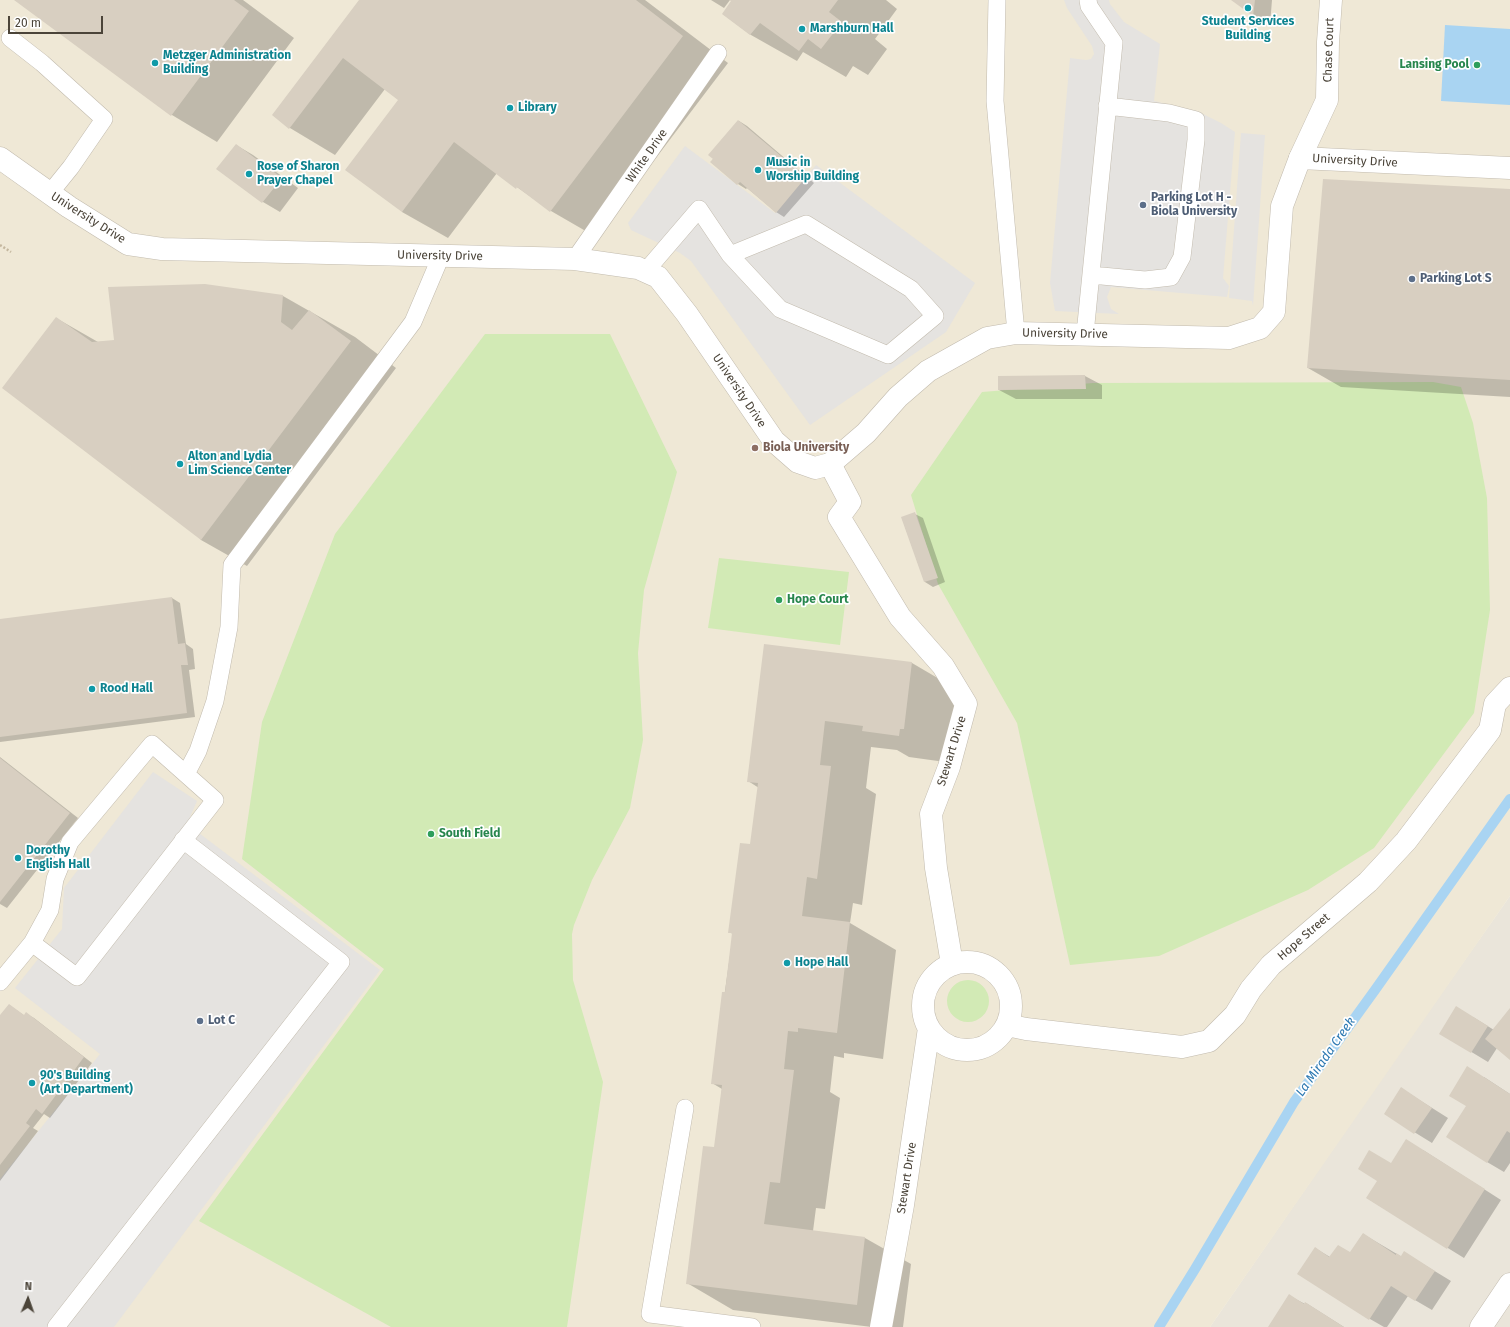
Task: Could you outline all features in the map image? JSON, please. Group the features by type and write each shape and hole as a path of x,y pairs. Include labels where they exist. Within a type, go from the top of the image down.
{"street":[{"name":"Chase Court","path":"1300,158 1327,100 1328,42 1331,0"},
{"name":"University Drive","path":"0,158 69,207 128,244 162,250 575,259 638,268 658,277 687,314 774,441 798,462 815,468 830,464 866,432 898,397 928,371 987,338 1016,333 1229,338 1260,328 1274,312 1282,206 1300,158 1510,168"},
{"name":"Stewart Drive","path":"830,464 850,502 838,517 900,617 944,666 966,704 949,767 931,814 936,868 952,964"},
{"name":"Hope Street","path":"1016,1027 1182,1047 1209,1042 1235,1015 1251,988 1271,966 1368,882 1406,841 1490,730 1495,704 1510,688"},
{"path":"967,962 981,964 994,971 1004,982 1010,996 1011,1011 1016,1027 984,1046 968,1050 953,1047 939,1040 929,1028 923,1014 923,998 928,983 938,972 952,964 967,962"},
{"name":"Stewart Drive","path":"881,1327 903,1205 929,1028"},
{"path":"1481,1327 1510,1284"}],"lane":[{"path":"998,0 995,100 1016,333"},
{"path":"1085,334 1114,43 1089,6 1088,0"},
{"path":"10,38 42,63 104,119 50,193"},
{"name":"White Drive","path":"575,259 718,53"},
{"path":"1092,274 1146,280 1171,277 1182,257 1196,140 1196,120 1169,113 1108,106"},
{"path":"645,272 699,208 730,255 780,309 888,355 935,316 911,289 806,224 730,255"},
{"path":"186,774 198,750 215,701 229,627 232,565 413,322 441,256"},
{"path":"0,982 32,943 50,910 55,879 70,842 152,744 215,800 77,977 32,943"},
{"path":"56,1327 341,962 183,840"},
{"path":"685,1108 650,1314 752,1327"}],"path":[{"path":"0,245 11,252"}],"shaded area":[{"name":"Biola University","path":"0,0 1510,0 1510,896 1210,1327 0,1327"},
{"name":"Parking Lot H - Biola University","path":"1064,0 1109,0 1110,4 1124,22 1160,44 1154,101 1197,111 1235,132 1223,278 1229,286 1227,297 1111,287 1107,297 1111,309 1119,314 1055,311 1050,283 1070,58 1086,60 1091,59 1094,54 1092,46 1067,8"},
{"name":"Parking Lot H - Biola University","path":"1241,133 1265,135 1253,306 1252,301 1229,298"},
{"path":"685,146 775,213 816,165 975,283 946,332 810,425 691,261 680,253 631,230 628,223"},
{"name":"Lot C","path":"153,772 197,801 187,824 380,970 114,1327 0,1327 0,1179 100,1054 15,988 62,929 64,888"},
{"path":"1510,896 1510,1327 1210,1327 1395,1059"}],"green space":[{"name":"South Field","path":"485,334 610,334 677,472 644,590 638,653 643,740 630,808 592,880 574,925 572,934 573,980 603,1082 567,1327 391,1327 199,1221 384,969 242,859 262,722 335,534"},
{"path":"1433,382 1461,387 1473,423 1487,498 1490,610 1474,713 1374,848 1308,890 1159,956 1070,965 1017,723 938,584 911,495 982,392 1093,383"},
{"name":"Hope Court","path":"719,558 849,572 840,645 708,628"},
{"path":"968,980 983,986 989,1001 983,1016 968,1022 953,1016 947,1001 953,986"}],"water":[{"name":"Lansing Pool","path":"1445,25 1510,29 1510,105 1441,101"}],"building":[{"name":"Metzger Administration Building","path":"14,0 234,0 249,11 171,116"},
{"name":"Library","path":"359,0 636,0 683,36 550,212 517,187 516,189 454,142 402,212 345,170 398,100 343,58 289,129 272,115"},
{"name":"Marshburn Hall","path":"729,0 838,0 829,12 842,22 821,49 808,39 799,51 760,23 750,35 722,14 731,1"},
{"name":"Student Services Building","path":"1231,0 1255,0 1253,16"},
{"name":"Music in Worship Building","path":"738,120 806,177 776,213 740,182 737,185 710,162 713,159 708,155"},
{"name":"Rose of Sharon Prayer Chapel","path":"236,144 282,178 262,203 216,169"},
{"name":"Parking Lot S","path":"1323,179 1510,189 1510,380 1307,368"},
{"name":"Alton and Lydia Lim Science Center","path":"205,284 283,295 281,322 292,330 309,310 351,341 201,540 2,388 56,317 92,342 114,340 108,287"},
{"path":"1085,375 1086,389 998,390 998,376"},
{"path":"915,512 938,578 924,582 901,517"},
{"name":"Rood Hall","path":"172,597 178,644 185,643 188,665 181,665 187,713 0,737 0,619"},
{"name":"Hope Hall","path":"764,644 912,662 904,729 900,729 899,736 862,731 863,726 825,721 820,765 831,766 817,879 807,877 802,916 850,922 837,1033 798,1028 798,1032 788,1031 784,1069 794,1070 780,1183 770,1182 764,1224 865,1237 857,1305 686,1284 703,1146 714,1147 722,1085 711,1084 722,992 725,992 732,933 728,933 740,843 750,844 758,783 747,782"},
{"name":"Dorothy English Hall","path":"0,758 70,813 0,902"},
{"name":"90's Building (Art Department)","path":"9,1004 24,1015 26,1012 84,1057 42,1114 36,1109 26,1123 30,1126 0,1165 0,1015"},
{"path":"1456,1006 1488,1026 1471,1053 1439,1034"},
{"path":"1510,1008 1510,1060 1485,1039"},
{"path":"1467,1066 1510,1094 1510,1133 1507,1131 1487,1163 1446,1137 1466,1106 1449,1096"},
{"path":"1401,1087 1432,1108 1414,1134 1384,1114"},
{"path":"1406,1139 1485,1189 1447,1249 1366,1198 1377,1181 1358,1169 1369,1150 1391,1163"},
{"path":"1363,1233 1396,1255 1396,1253 1401,1256 1404,1251 1435,1271 1415,1301 1391,1286 1369,1320 1297,1274 1315,1247 1329,1257 1338,1245 1350,1252"},
{"path":"1289,1294 1304,1304 1305,1302 1344,1327 1268,1327"}],"waterway":[{"name":"La Mirada Creek","path":"1159,1327 1294,1102 1510,799"}],"place":[{"name":"Student Services Building","path":"1248,8"},
{"name":"Marshburn Hall","path":"802,29"},
{"name":"Metzger Administration Building","path":"155,63"},
{"name":"Lansing Pool","path":"1477,65"},
{"name":"Library","path":"510,108"},
{"name":"Music in Worship Building","path":"758,170"},
{"name":"Rose of Sharon Prayer Chapel","path":"249,174"},
{"name":"Parking Lot H - Biola University","path":"1143,205"},
{"name":"Parking Lot S","path":"1412,279"},
{"name":"Biola University","path":"755,448"},
{"name":"Alton and Lydia Lim Science Center","path":"180,464"},
{"name":"Hope Court","path":"779,600"},
{"name":"Rood Hall","path":"92,689"},
{"name":"South Field","path":"431,834"},
{"name":"Dorothy English Hall","path":"18,858"},
{"name":"Hope Hall","path":"787,963"},
{"name":"Lot C","path":"200,1021"},
{"name":"90's Building (Art Department)","path":"32,1083"}]}
